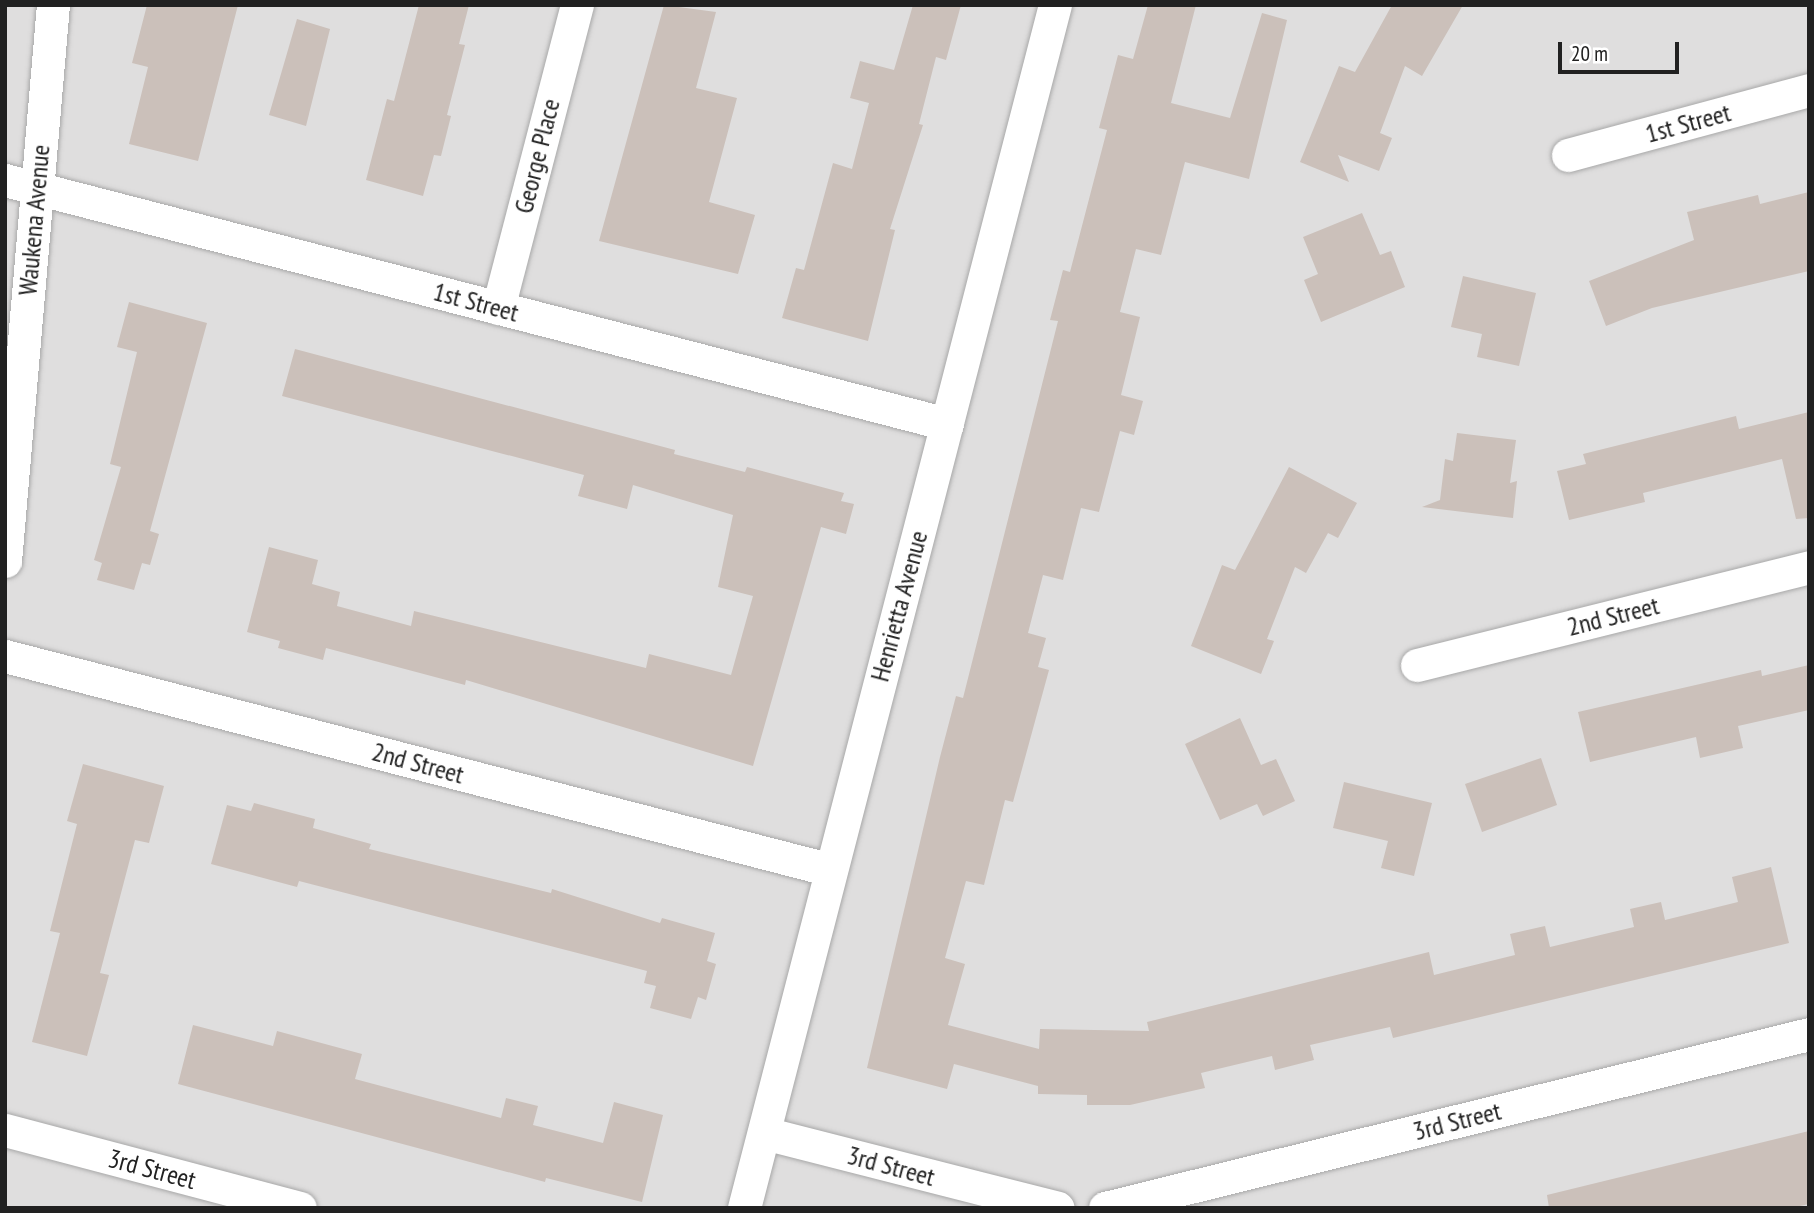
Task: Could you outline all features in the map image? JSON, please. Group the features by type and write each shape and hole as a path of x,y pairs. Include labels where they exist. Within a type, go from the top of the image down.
{"street":[{"name":"Waukena Avenue","path":"5,561 52,5"},
{"name":"George Place","path":"498,308 576,5"},
{"name":"Henrietta Avenue","path":"744,1208 1055,5"},
{"name":"1st Street","path":"1567,155 1809,90"},
{"name":"1st Street","path":"5,180 947,424"},
{"name":"2nd Street","path":"1417,665 1809,567"},
{"name":"2nd Street","path":"5,656 831,870"},
{"name":"3rd Street","path":"1105,1208 1809,1034"},
{"name":"3rd Street","path":"5,1130 300,1208"},
{"name":"3rd Street","path":"764,1133 1058,1208"}],"shaded area":[{"path":"5,5 1809,5 1809,1208 5,1208"}],"building":[{"path":"147,5 238,5 198,161 129,144 148,67 132,63"},
{"path":"419,5 469,5 459,44 465,45 447,115 451,116 441,156 434,155 423,196 366,180 387,99 394,101"},
{"path":"664,5 716,12 696,88 737,98 709,202 755,215 738,274 599,241"},
{"path":"913,5 961,5 946,60 936,57 919,124 923,125 890,229 895,230 868,341 782,318 796,268 804,270 833,163 852,169 869,103 850,98 860,61 894,70"},
{"path":"1148,5 1196,5 1171,103 1230,118 1262,13 1287,20 1249,179 1185,162 1161,255 1136,249 1120,312 1140,317 1121,395 1143,401 1134,435 1120,431 1099,512 1081,508 1063,580 1043,575 1028,633 1046,638 1038,667 1049,670 1013,802 1005,800 984,885 966,881 945,958 965,964 948,1025 1039,1049 1040,1029 1149,1031 1147,1022 1429,952 1434,975 1515,955 1510,934 1545,926 1550,947 1634,927 1630,909 1661,902 1665,920 1738,902 1732,877 1771,867 1789,943 1393,1038 1390,1027 1310,1045 1314,1060 1275,1070 1272,1056 1201,1073 1205,1088 1130,1105 1087,1105 1087,1095 1038,1094 1038,1086 954,1064 947,1089 867,1068 940,757 956,696 963,698 1058,321 1050,320 1063,270 1070,272 1107,130 1099,128 1118,55 1133,59"},
{"path":"1392,5 1463,5 1422,76 1405,66 1380,133 1392,138 1379,171 1338,155 1349,182 1300,162 1339,66 1355,72"},
{"path":"297,19 330,29 306,126 269,115"},
{"path":"1809,192 1809,271 1652,308 1606,326 1589,281 1694,240 1687,212 1758,195 1760,204"},
{"path":"1362,213 1380,255 1391,251 1405,287 1321,322 1304,280 1318,274 1303,237"},
{"path":"1463,276 1536,293 1519,366 1477,357 1482,334 1451,327"},
{"path":"129,302 207,323 150,531 159,534 150,565 142,563 134,590 97,580 102,563 94,560 121,467 110,464 137,352 117,347"},
{"path":"295,349 675,450 674,454 745,472 747,467 844,493 841,501 854,504 846,534 821,527 753,766 466,680 465,685 326,648 323,660 278,648 280,641 247,632 269,547 318,560 312,584 340,592 337,606 411,626 414,611 646,668 649,654 731,675 753,596 718,587 733,515 633,485 627,509 578,496 584,475 282,396"},
{"path":"1809,412 1809,518 1796,519 1782,459 1643,493 1645,502 1569,520 1557,471 1586,464 1583,454 1736,416 1739,429"},
{"path":"1457,433 1516,440 1510,483 1517,481 1513,518 1422,507 1440,500 1445,459 1453,461"},
{"path":"1289,467 1357,503 1338,538 1328,533 1306,573 1295,567 1267,639 1274,641 1261,674 1191,646 1222,565 1235,570"},
{"path":"1809,665 1809,710 1738,726 1743,748 1700,758 1696,737 1590,762 1578,712 1761,670 1762,676"},
{"path":"1240,718 1261,765 1276,759 1295,801 1263,816 1257,804 1220,820 1185,744"},
{"path":"1541,758 1557,805 1482,832 1465,784"},
{"path":"83,764 164,786 149,843 135,840 100,973 109,975 87,1056 32,1042 60,933 50,931 77,824 67,821"},
{"path":"1344,782 1432,803 1414,876 1381,868 1388,841 1333,828"},
{"path":"254,803 315,819 313,828 371,844 369,849 551,893 552,889 660,923 662,918 715,933 707,961 716,964 706,1000 698,997 691,1019 650,1008 656,986 644,983 647,971 299,881 297,887 211,864 227,805 251,811"},
{"path":"193,1025 273,1046 277,1031 362,1054 355,1079 501,1118 506,1098 538,1106 533,1125 603,1143 614,1102 663,1115 642,1202 546,1178 545,1182 178,1084"},
{"path":"1809,1131 1809,1204 1791,1208 1549,1208 1547,1195"}]}
